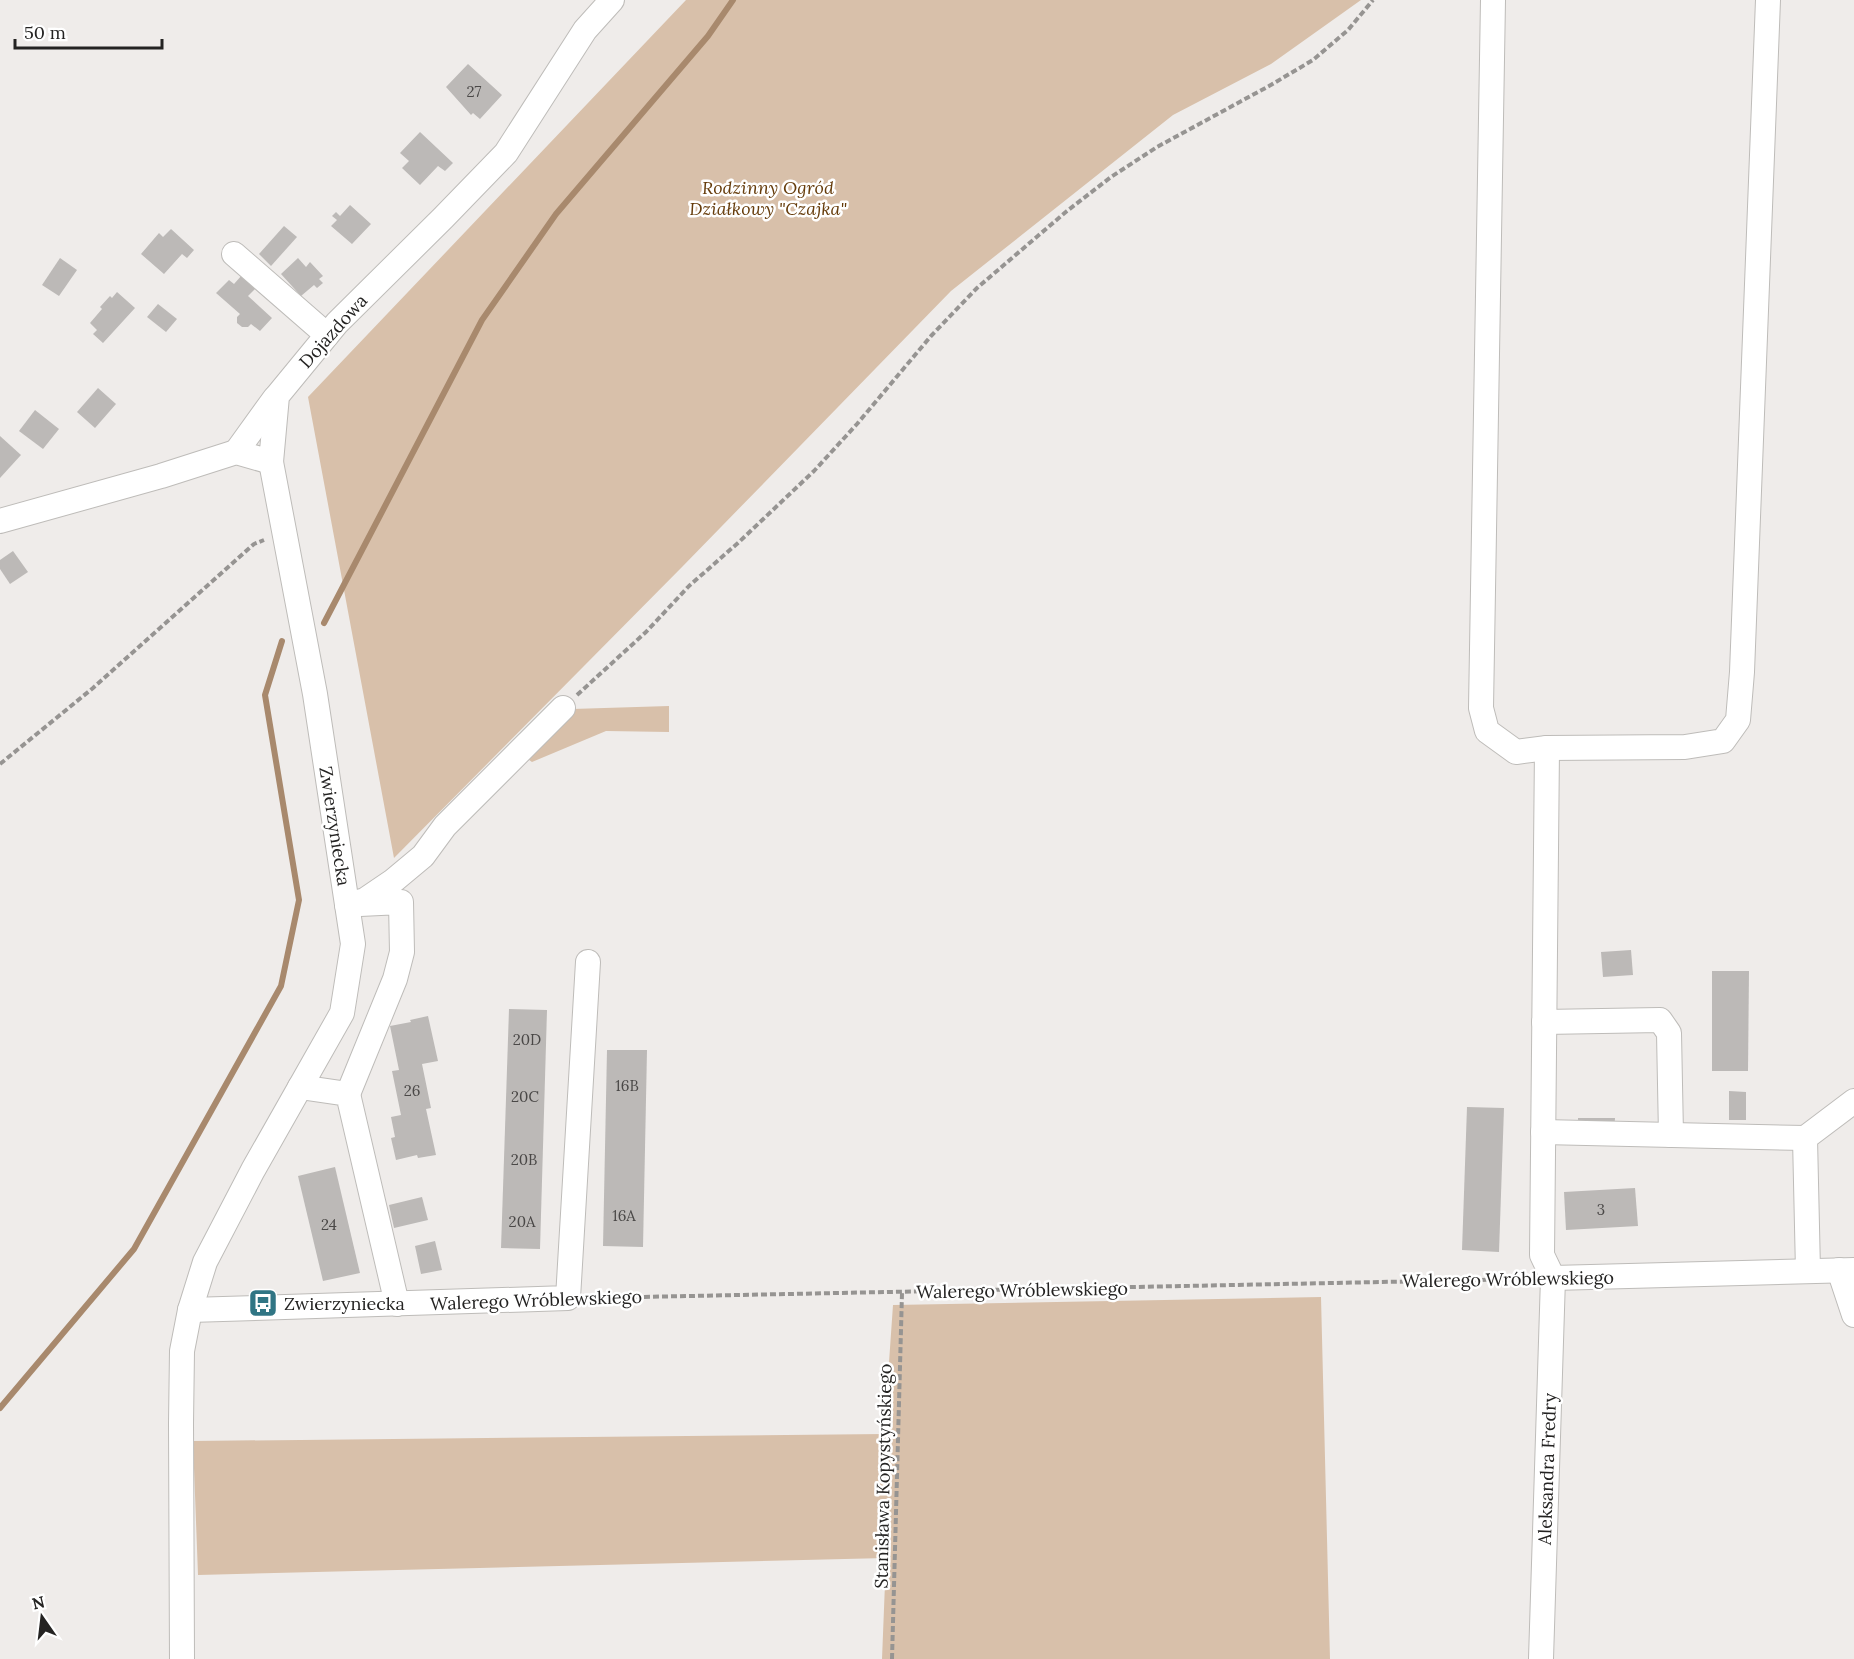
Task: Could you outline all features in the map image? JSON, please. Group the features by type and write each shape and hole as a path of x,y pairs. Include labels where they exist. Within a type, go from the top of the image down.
{"street":[{"name":"Dojazdowa","path":"236,452 277,396 327,335 506,153 585,30 612,0"},
{"path":"1493,0 1481,708 1487,731 1516,752 1547,748 1685,747 1723,741 1738,720 1742,672 1768,0"},
{"path":"234,254 327,335"},
{"path":"0,520 161,476 236,452 271,462 277,396"},
{"name":"Zwierzyniecka","path":"182,1659 182,1352 190,1310 205,1262 253,1170 342,1013 353,944 315,694 271,462"},
{"path":"347,905 365,900 423,856 445,826 563,708"},
{"path":"1547,748 1542,1255 1553,1278"},
{"path":"347,905 401,902 402,952 395,980 348,1094 397,1304"},
{"path":"568,1298 588,962"},
{"path":"1544,1022 1660,1020 1670,1033 1671,1135"},
{"path":"300,1087 348,1094"},
{"path":"1543,1132 1805,1138 1854,1101"},
{"path":"1805,1138 1808,1271"},
{"path":"1847,1270 1854,1315"},
{"name":"Walerego Wróblewskiego","path":"1553,1278 1847,1270"},
{"name":"Aleksandra Fredry","path":"1541,1659 1553,1278"},
{"name":"Walerego Wróblewskiego","path":"190,1310 568,1298"}],"path":[{"path":"563,708 646,632 688,586 739,542 814,471 931,336 977,288 1067,211 1111,177 1157,147 1313,60 1348,30 1373,0"},
{"path":"0,764 93,688 254,544 284,534"},
{"name":"Walerego Wróblewskiego","path":"568,1298 1553,1278"},
{"name":"Stanisława Kopystyńskiego","path":"892,1659 902,1293"}],"green space":[{"name":"Rodzinny Ogród Działkowy \"Czajka\"","path":"686,0 1361,0 1271,64 1173,115 951,291 394,858 308,397"},
{"path":"669,706 669,732 606,731 532,762 525,757 572,709"},
{"path":"1321,1297 1330,1659 882,1659 886,1558 198,1575 193,1441 884,1434 893,1305"}],"building":[{"path":"468,64 502,95 480,119 473,113 471,115 446,87"},
{"path":"420,132 453,163 445,171 438,166 420,185 402,168 409,161 400,153"},
{"path":"350,205 371,224 352,244 331,226 337,220 332,216 336,212 340,216"},
{"path":"284,226 297,237 271,266 259,254"},
{"path":"171,229 194,250 187,258 182,254 164,274 141,254 159,233 163,237"},
{"path":"60,258 77,270 59,296 42,285"},
{"path":"298,258 306,267 310,262 323,276 319,279 323,283 317,288 314,285 301,296 281,274"},
{"path":"242,275 256,288 248,296 272,318 260,331 251,324 248,327 242,327 237,323 237,317 240,314 216,293 229,280 234,284"},
{"path":"117,292 135,308 103,343 93,334 97,330 90,323 102,309 100,307"},
{"path":"158,304 177,319 166,332 147,317"},
{"path":"98,388 116,404 95,428 77,412"},
{"path":"35,410 59,429 43,449 19,431"},
{"path":"0,436 21,455 0,478"},
{"path":"13,551 28,572 10,584 0,569 0,560"},
{"path":"1631,950 1633,975 1603,977 1601,952"},
{"path":"1712,971 1749,971 1748,1071 1712,1071"},
{"path":"509,1009 547,1010 540,1249 501,1248"},
{"path":"428,1016 438,1061 422,1064 431,1108 426,1109 436,1155 418,1158 417,1155 396,1160 391,1138 395,1137 391,1117 401,1115 392,1071 399,1070 390,1026"},
{"path":"607,1050 647,1050 643,1247 603,1246"},
{"path":"1729,1091 1746,1092 1746,1120 1729,1120"},
{"path":"1467,1107 1504,1108 1499,1252 1462,1250"},
{"path":"1578,1118 1615,1118 1614,1131 1578,1132"},
{"path":"335,1167 360,1273 323,1281 298,1176"},
{"path":"1635,1188 1638,1226 1566,1230 1564,1192"},
{"path":"422,1197 428,1220 394,1228 389,1205"},
{"path":"435,1241 442,1270 421,1274 415,1246"}],"waterway":[{"path":"324,623 482,320 556,214 708,36 733,0"},
{"path":"0,1408 134,1249 281,986 299,900 265,695 282,641"}],"place":[{"name":"Zwierzyniecka","path":"263,1303"}]}
